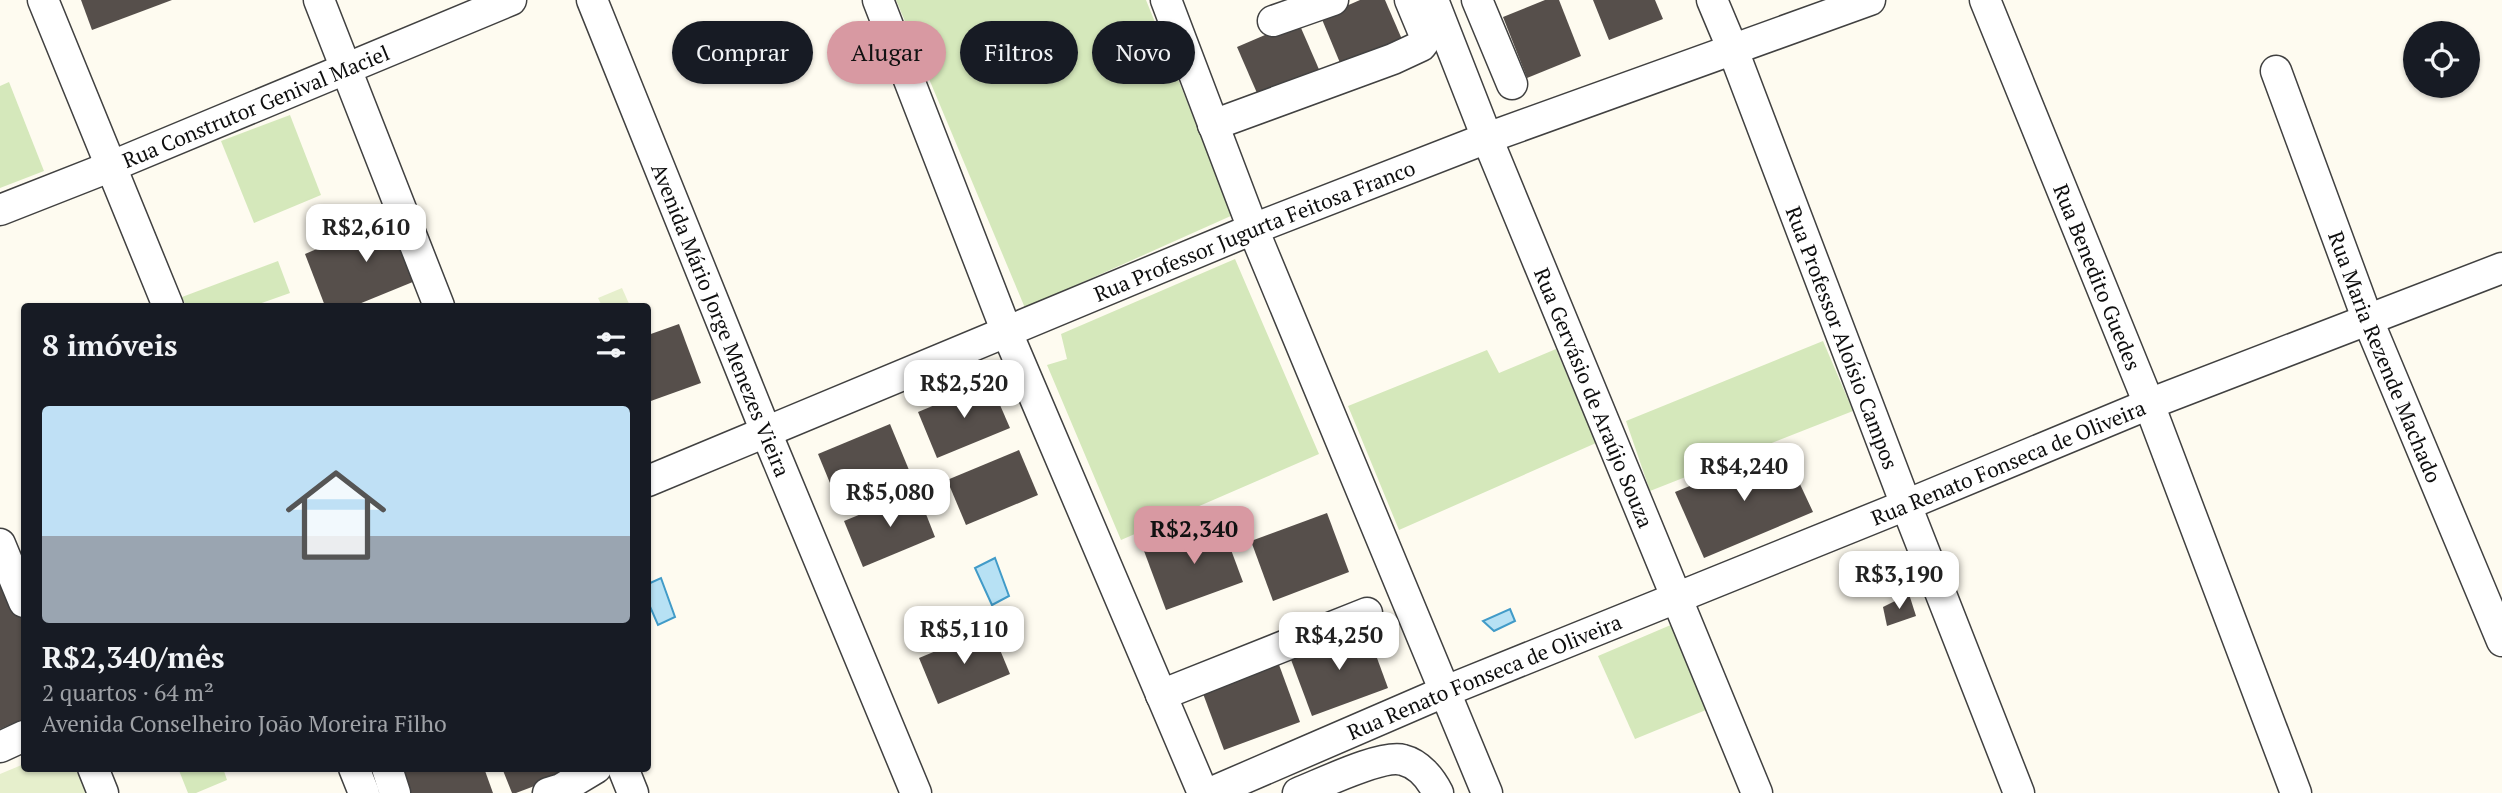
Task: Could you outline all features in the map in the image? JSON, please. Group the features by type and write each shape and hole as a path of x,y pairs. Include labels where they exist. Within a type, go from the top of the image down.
{"street":[{"path":"43,0 167,303"},
{"path":"319,0 438,303"},
{"name":"Rua Construtor Genival Maciel","path":"0,210 113,166 511,0"},
{"name":"Avenida Mário Jorge Menezes Vieira","path":"592,0 766,432 916,793"},
{"path":"878,0 1006,330 1203,793"},
{"path":"1166,0 1253,229 1487,793"},
{"path":"1273,21 1333,0"},
{"path":"1213,125 1393,59 1421,46 1425,36 1410,0"},
{"name":"Rua Gervásio de Araújo Souza","path":"1433,0 1487,138 1757,793"},
{"path":"1477,0 1512,84"},
{"name":"Rua Professor Aloísio Campos","path":"1712,0 1734,50 1906,505 2019,793"},
{"name":"Rua Professor Jugurta Feitosa Franco","path":"651,480 1253,229 1487,138 1870,0"},
{"name":"Rua Benedito Guedes","path":"1985,0 2149,404 2295,793"},
{"name":"Rua Maria Rezende Machado","path":"2276,71 2367,318 2502,641"},
{"name":"Rua Renato Fonseca de Oliveira","path":"1210,793 1446,691 2149,404 2502,268"},
{"path":"0,544 21,596"},
{"path":"1161,695 1367,613"},
{"path":"0,747 21,737"},
{"path":"1298,793 1382,760 1401,759 1415,765 1426,775 1438,793"},
{"path":"95,772 103,793"},
{"path":"356,772 364,793"},
{"path":"388,772 395,793"},
{"path":"548,793 561,789 589,772"},
{"path":"625,772 634,793"}],"green space":[{"path":"896,0 1146,0 1154,21 1092,21 1092,84 1180,84 1233,215 1025,308 931,84 946,84 946,21 905,21"},
{"path":"9,82 44,171 0,188 0,86"},
{"path":"290,115 321,195 254,223 221,141"},
{"path":"1235,259 1319,454 1121,540 1047,365 1067,359 1061,334"},
{"path":"278,261 290,293 262,303 185,303 182,297"},
{"path":"622,288 629,303 600,303 598,298"},
{"path":"1823,341 1853,411 1650,491 1626,421"},
{"path":"1556,349 1596,443 1399,530 1348,406 1487,350 1499,373"},
{"path":"1673,624 1706,710 1635,739 1598,656"},
{"path":"21,765 21,772 83,772 92,793 0,793 0,774"},
{"path":"180,772 224,772 227,780 196,793 188,793"}],"water":[{"path":"995,558 1009,596 992,605 975,568"},
{"path":"661,578 675,617 658,625 651,609 651,583"},
{"path":"1510,609 1515,621 1494,631 1483,621"}],"building":[{"path":"81,0 172,0 92,30"},
{"path":"1360,0 1385,0 1404,44 1343,70 1321,17"},
{"path":"1545,0 1559,0 1581,56 1527,78 1503,17"},
{"path":"1593,0 1655,0 1663,19 1609,40"},
{"path":"1298,21 1321,74 1260,100 1237,47"},
{"path":"401,213 425,277 361,303 324,303 305,254"},
{"path":"679,324 701,383 651,401 651,334"},
{"path":"990,382 1010,428 937,458 918,412"},
{"path":"890,424 909,470 837,500 818,454"},
{"path":"1783,448 1813,512 1704,558 1675,492"},
{"path":"1019,450 1038,495 966,525 947,480"},
{"path":"917,491 935,537 863,567 844,521"},
{"path":"1327,513 1349,572 1273,601 1251,541"},
{"path":"1221,523 1243,582 1166,610 1144,551"},
{"path":"0,560 21,612 21,720 0,729"},
{"path":"1909,594 1916,616 1887,626 1883,607"},
{"path":"991,628 1010,674 938,704 919,658"},
{"path":"1366,628 1388,688 1312,716 1290,657"},
{"path":"1278,662 1300,722 1224,750 1202,691"},
{"path":"485,772 493,793 406,793 399,774"},
{"path":"504,772 571,772 516,793 512,793"}]}
